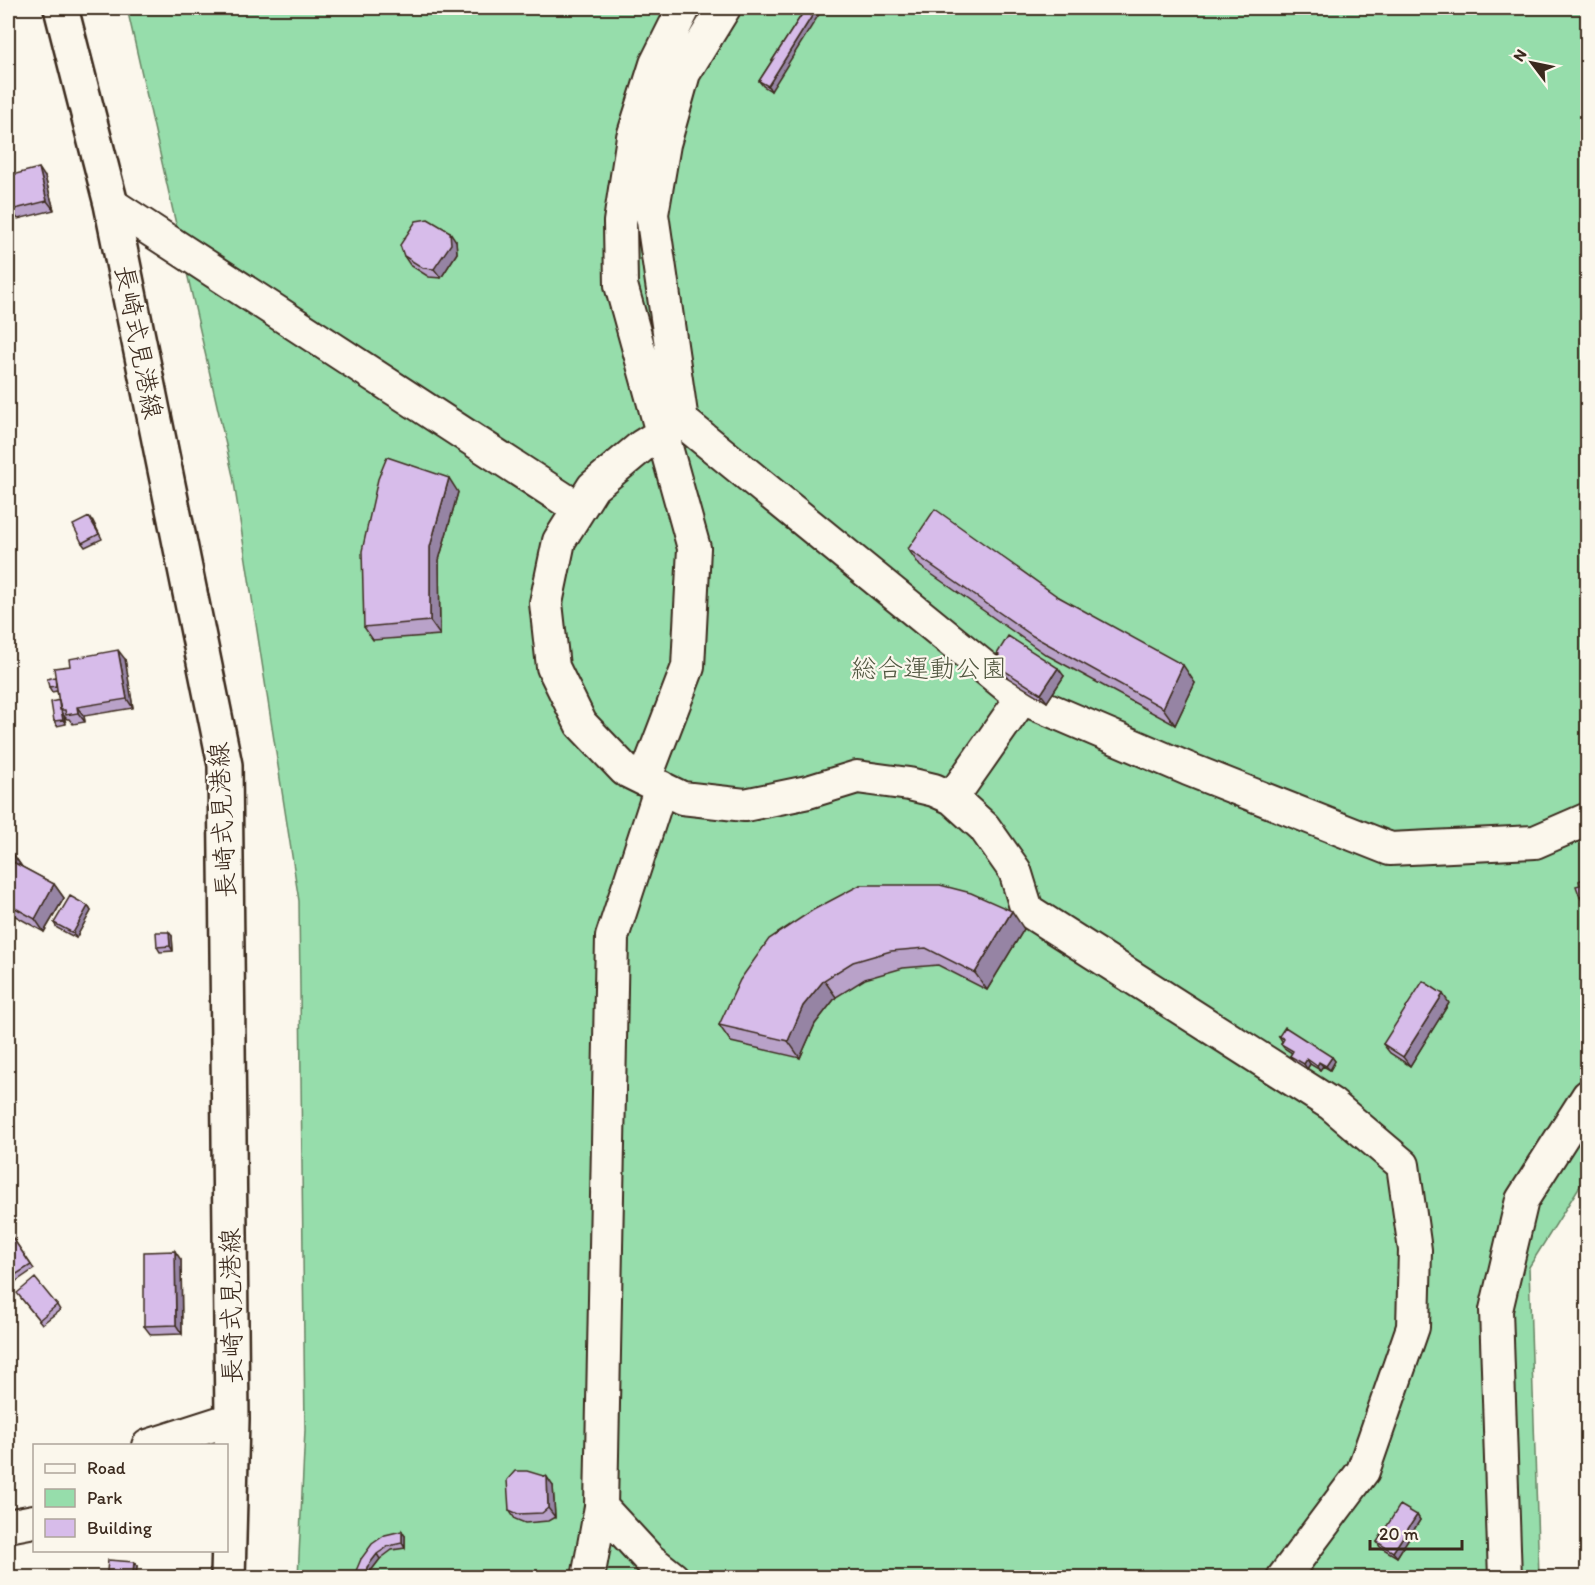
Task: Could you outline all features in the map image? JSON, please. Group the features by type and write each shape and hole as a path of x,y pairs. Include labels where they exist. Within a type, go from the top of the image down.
{"main road":[{"name":"長崎式見港線","path":"61,8 111,204 225,765 232,1419 228,1578"}],"street":[{"path":"684,8 656,64 633,137 620,222 621,285 672,427 1022,698 1199,773 1390,849 1535,842 1587,819"},
{"path":"588,1578 601,1507 612,937 653,783 688,667 689,656 694,548 672,427 652,214 664,144 684,74 724,8"},
{"path":"111,204 579,508"},
{"path":"672,427 642,446 593,487 559,541 546,603 553,667 581,724 625,770 682,798 745,806 808,792 857,777 909,783 952,798 984,827 1015,871 1027,910 1331,1104 1403,1165 1415,1250 1413,1327 1363,1471 1282,1578"},
{"path":"952,798 1022,698"},
{"path":"1505,1578 1496,1310 1522,1200 1587,1096"},
{"path":"154,1444 232,1419"},
{"path":"601,1507 649,1558 673,1578"},
{"path":"8,1526 33,1521"}],"green space":[{"name":"総合運動公園","path":"127,8 1587,8 1588,1173 1529,1267 1539,1577 298,1577 305,1430 299,901 233,476"}],"building":[{"path":"806,8 817,8 768,86 759,81"},
{"path":"39,168 47,201 11,210 8,176"},
{"path":"428,219 450,232 451,244 434,269 423,268 404,256 400,245 416,221"},
{"path":"387,457 449,478 430,547 430,621 364,627 362,551 378,479"},
{"path":"935,509 1057,596 1183,665 1163,708 1033,636 908,549"},
{"path":"89,517 99,534 82,543 73,525"},
{"path":"1008,636 1058,668 1041,694 994,664"},
{"path":"118,650 127,699 77,707 78,713 66,715 65,710 60,710 54,668 70,666 69,659"},
{"path":"55,677 56,686 49,687 47,679"},
{"path":"59,700 63,720 54,721 51,702"},
{"path":"8,851 13,854 9,860 54,884 35,919 8,904"},
{"path":"1587,877 1587,895 1580,897 1576,886 1580,885 1579,881"},
{"path":"860,885 940,885 971,893 1012,911 975,973 926,948 891,951 853,962 824,980 803,1006 788,1041 719,1025 740,980 769,939 813,910"},
{"path":"70,896 88,906 73,933 54,923"},
{"path":"156,932 169,932 170,946 157,947"},
{"path":"1423,981 1443,994 1403,1057 1383,1044"},
{"path":"1285,1027 1332,1057 1326,1066 1319,1062 1317,1066 1307,1059 1304,1064 1290,1056 1293,1051 1281,1044 1284,1039 1279,1036"},
{"path":"12,1237 31,1265 12,1277 8,1270 8,1239"},
{"path":"175,1251 176,1325 144,1326 144,1252"},
{"path":"35,1278 57,1305 39,1320 17,1293"},
{"path":"515,1471 527,1471 547,1477 548,1508 542,1513 518,1514 509,1510 507,1480"},
{"path":"1400,1505 1417,1515 1393,1552 1377,1542"},
{"path":"402,1531 402,1543 389,1546 377,1554 367,1567 365,1578 353,1578 361,1559 372,1544 385,1535"},
{"path":"108,1560 134,1562 133,1573 107,1571"},
{"path":"1160,1570 1162,1578 1141,1578"}]}
